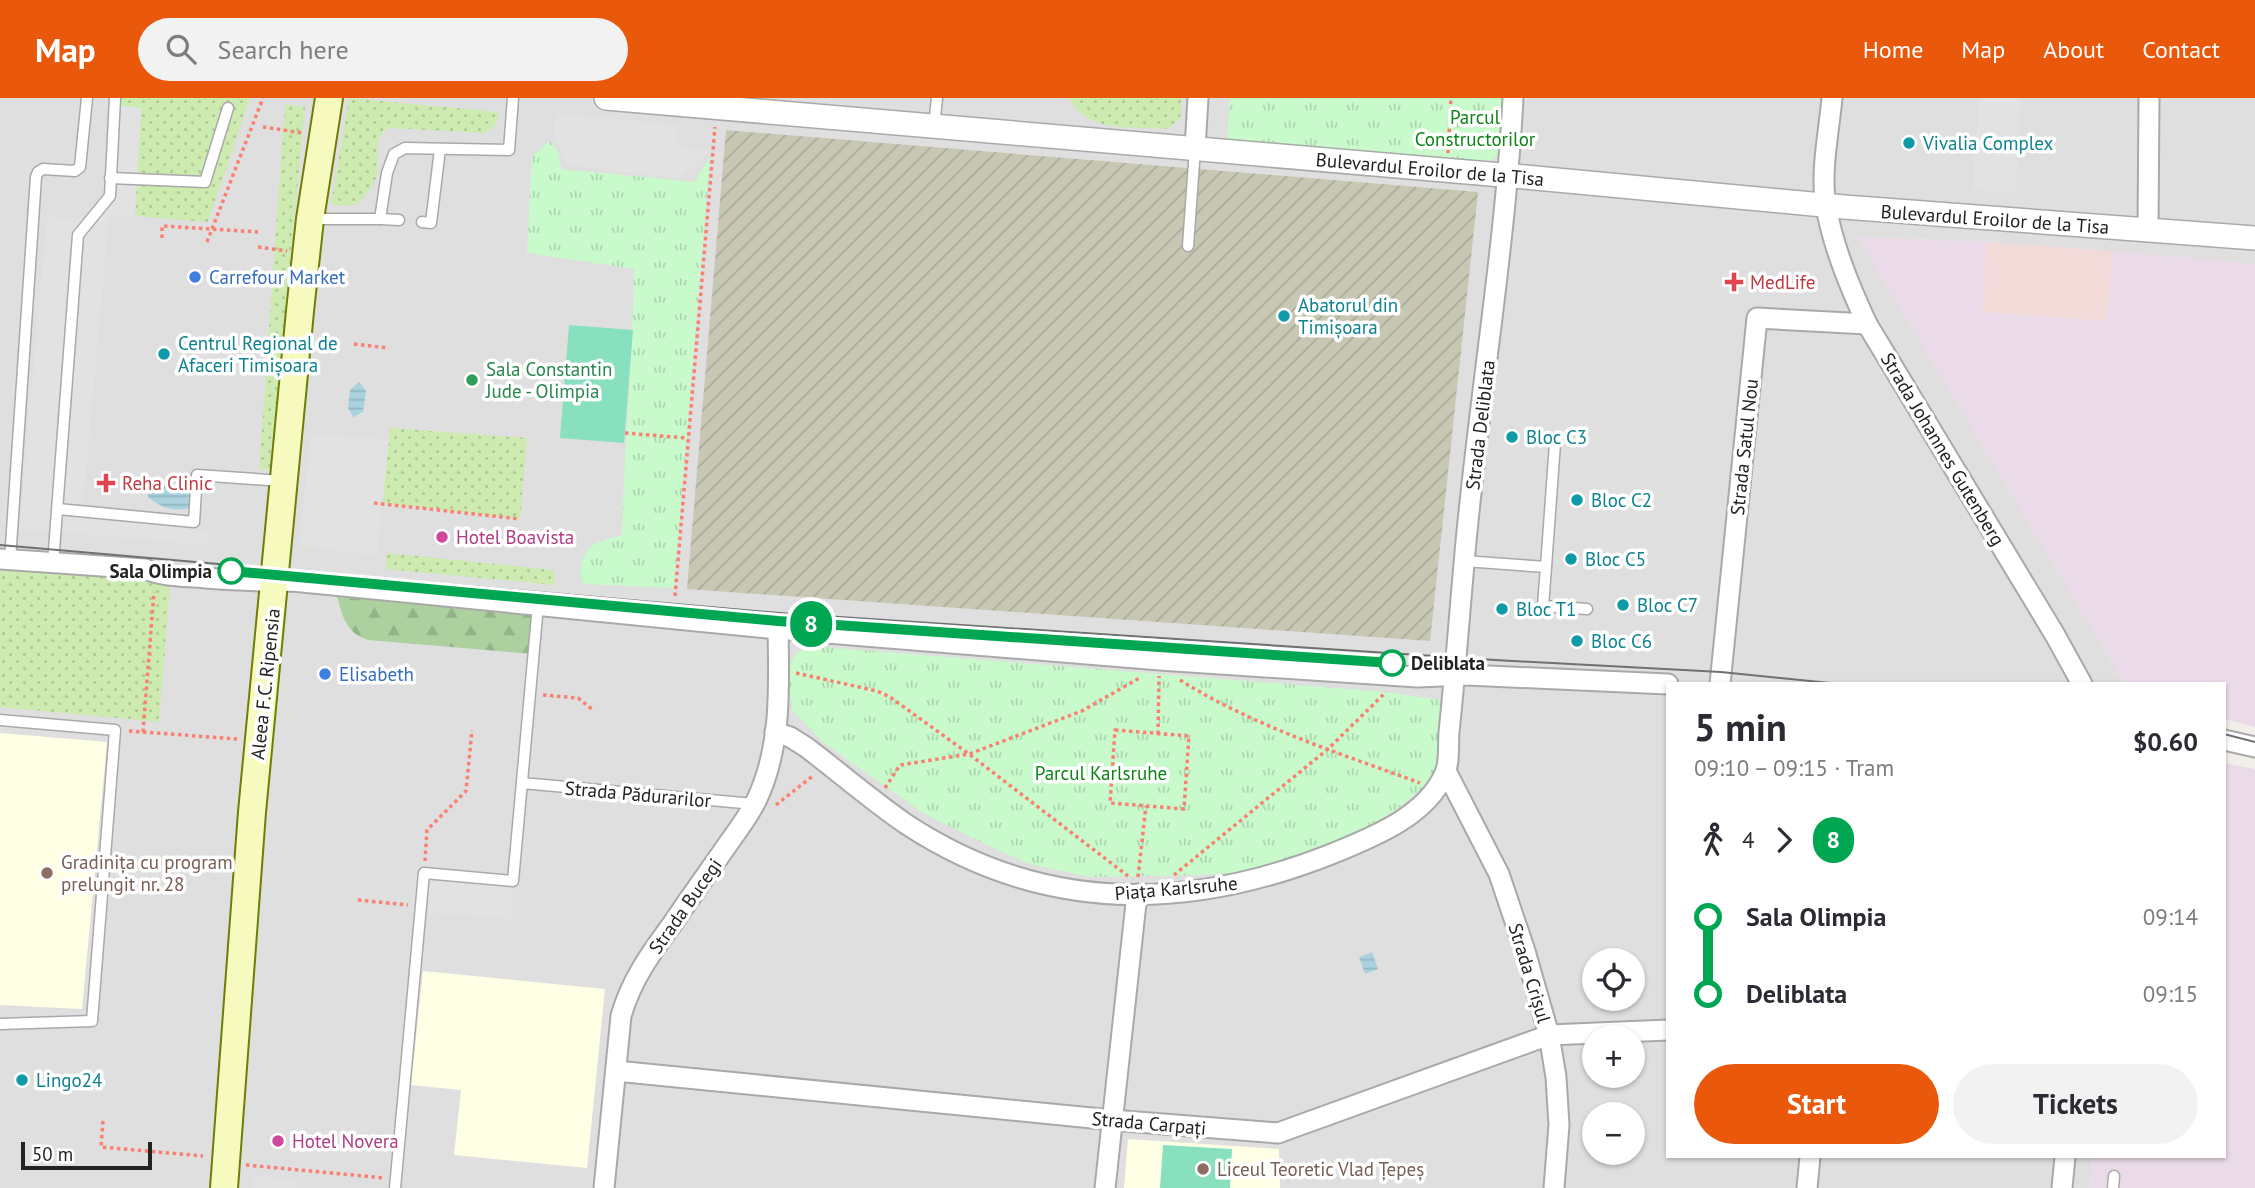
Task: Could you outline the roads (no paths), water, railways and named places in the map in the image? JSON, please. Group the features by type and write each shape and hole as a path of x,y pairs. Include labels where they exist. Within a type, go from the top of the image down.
{"main road":[{"name":"Aleea F.C. Ripensia","path":"224,1188 253,812 275,582 310,219 329,98"}],"street":[{"name":"Bulevardul Eroilor de la Tisa","path":"606,98 709,104 1825,205 2255,239"},
{"path":"1195,149 1198,98"},
{"name":"Strada Deliblata","path":"1454,674 1464,561 1508,175 1513,98"},
{"name":"Strada Johannes Gutenberg","path":"1832,98 1825,205 1845,271 1867,324 2081,682"},
{"path":"2148,230 2149,98"},
{"name":"Strada Satul Nou","path":"1720,682 1757,318 1867,324"},
{"path":"5,559 145,569 171,575 292,581 778,629 1173,661 1417,677 1454,674 1666,684"},
{"name":"Strada Bucegi","path":"604,1188 621,1016 631,986 754,804 766,774 778,714 778,629"},
{"name":"Piața Karlsruhe","path":"775,732 790,737 829,764 918,831 985,865 1032,882 1096,894 1193,890 1243,883 1298,867 1360,842 1397,823 1423,803 1446,771 1454,674"},
{"path":"2226,740 2255,747"},
{"name":"Strada Crișul","path":"1446,771 1499,874 1549,1035 1556,1077 1559,1125 1554,1188"},
{"path":"1105,1188 1137,894"},
{"name":"Strada Carpați","path":"616,1071 1112,1120 1278,1133 1549,1035 1666,1030"},
{"path":"1807,1188 1810,1158"},
{"path":"2062,1188 2065,1158"}],"lane":[{"path":"5,559 36,177 43,169 75,171 80,167 87,98"},
{"path":"53,563 78,236 110,196 115,98"},
{"path":"380,219 387,173 394,154 405,148 509,150 513,98"},
{"path":"934,126 937,98"},
{"path":"110,178 205,182 228,108"},
{"path":"422,222 431,223 440,149"},
{"path":"1188,246 1195,149"},
{"path":"310,219 399,220"},
{"path":"1555,443 1543,606 1587,609"},
{"path":"58,509 194,522 197,475 285,481"},
{"path":"1464,561 1546,567"},
{"path":"396,1183 424,873 513,881 538,605"},
{"path":"0,720 115,730 92,1021 0,1024"},
{"name":"Strada Pădurarilor","path":"522,783 754,804"},
{"path":"2113,1188 2115,1176"}],"water":[{"path":"359,382 366,391 363,412 353,417 348,408 350,390"},
{"path":"157,484 187,490 194,499 190,508 172,509 153,501 148,497 148,488"},
{"path":"1372,952 1378,969 1365,974 1359,957"}],"tram line":[{"path":"0,545 779,613 1495,660 1721,672 1820,682"},
{"name":"8","path":"231,571 778,621 1392,663"},
{"path":"2226,735 2255,742"}],"place":[{"name":"Vivalia Complex","path":"1909,143"},
{"name":"Carrefour Market","path":"195,277"},
{"name":"MedLife","path":"1734,282"},
{"name":"Abatorul din Timișoara","path":"1284,316"},
{"name":"Centrul Regional de Afaceri Timișoara","path":"164,354"},
{"name":"Sala Constantin Jude - Olimpia","path":"472,380"},
{"name":"Bloc C3","path":"1512,437"},
{"name":"Reha Clinic","path":"106,483"},
{"name":"Bloc C2","path":"1577,500"},
{"name":"Hotel Boavista","path":"442,537"},
{"name":"Bloc C5","path":"1571,559"},
{"name":"Sala Olimpia","path":"231,571"},
{"name":"Bloc C7","path":"1623,605"},
{"name":"Bloc T1","path":"1502,609"},
{"name":"Bloc C6","path":"1577,641"},
{"name":"Deliblata","path":"1392,663"},
{"name":"Elisabeth","path":"325,674"},
{"name":"Gradinița cu program prelungit nr. 28","path":"47,873"},
{"name":"Lingo24","path":"22,1080"},
{"name":"Hotel Novera","path":"278,1141"},
{"name":"Liceul Teoretic Vlad Țepeș","path":"1203,1169"}],"park label":[{"name":"Parcul Constructorilor","path":"1475,128"},
{"name":"Parcul Karlsruhe","path":"1101,773"}]}
